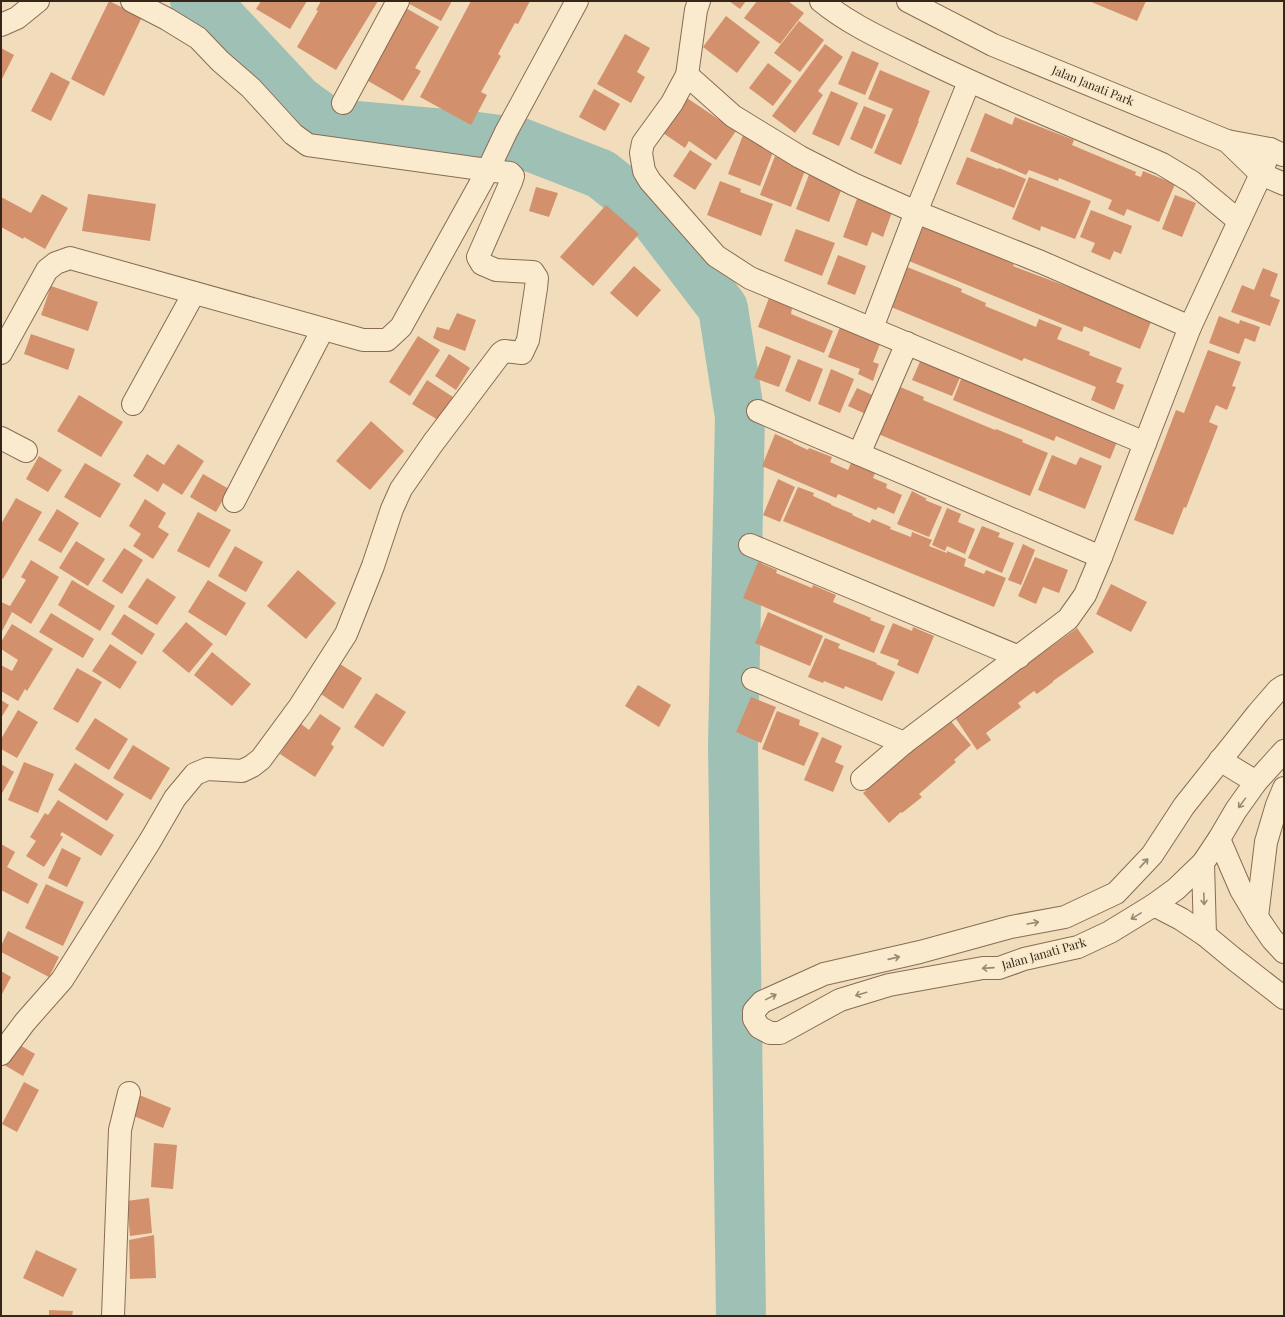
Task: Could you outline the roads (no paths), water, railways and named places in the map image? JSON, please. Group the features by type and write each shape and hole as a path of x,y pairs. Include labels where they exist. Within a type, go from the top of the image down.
{"street":[{"path":"1,25 17,18 38,1"},
{"path":"1,1054 25,1022 62,980 150,841 175,798 195,774 207,769 242,771 252,766 261,759 300,706 346,634 373,566 392,509 401,489 432,442 504,351 522,352 526,347 536,288 537,278 533,272 496,270 482,264 478,256 504,200 513,176 510,173 491,164 308,145 293,134 250,88 220,61 198,38 168,19 132,1"},
{"path":"343,102 398,1"},
{"path":"1,353 47,270 56,263 70,258 363,340 387,340 401,327 491,164 506,132 576,1"},
{"path":"700,1 696,10 687,75 672,103 643,142 641,153 644,171 650,181 716,256 750,278 1145,443"},
{"path":"821,1 832,10 880,38 969,82 1162,164 1192,182 1239,221"},
{"name":"Jalan Janati Park","path":"908,1 993,45 1227,141 1277,152"},
{"path":"687,75 733,116 800,157 853,184 916,212 1041,262 1190,327"},
{"path":"872,328 916,212 969,82"},
{"path":"1227,141 1261,174 1284,184"},
{"path":"862,779 904,743 1068,619 1085,595 1190,327 1261,174 1277,152"},
{"path":"133,404 194,293"},
{"path":"234,501 323,328"},
{"path":"859,454 907,344"},
{"path":"758,411 1101,557"},
{"path":"1,438 26,451"},
{"path":"750,545 1019,657"},
{"path":"753,679 904,743"},
{"path":"1024,959 1011,927 1065,917 1116,893 1152,855 1184,806 1258,712 1278,690 1284,686"},
{"name":"Jalan Janati Park","path":"1011,927 920,952 824,974 762,1002 754,1011 754,1019 759,1027 770,1033 780,1033 840,1000 889,985 983,968 999,968 1024,959 1078,947 1110,932 1154,906 1176,889 1203,863 1220,839 1236,810 1256,782 1284,751"},
{"path":"1220,760 1256,782"},
{"path":"1257,917 1266,842 1277,804 1284,788"},
{"path":"1220,839 1241,890 1272,939 1284,952"},
{"path":"1203,863 1205,935"},
{"path":"1154,906 1181,919 1205,935 1284,998"},
{"path":"114,1316 120,1130 129,1093"}],"waterway":[{"path":"195,1 222,19 299,101 325,120 345,125 477,137 521,143 601,174 651,214 723,308 740,417 733,745 741,1316"}]}
